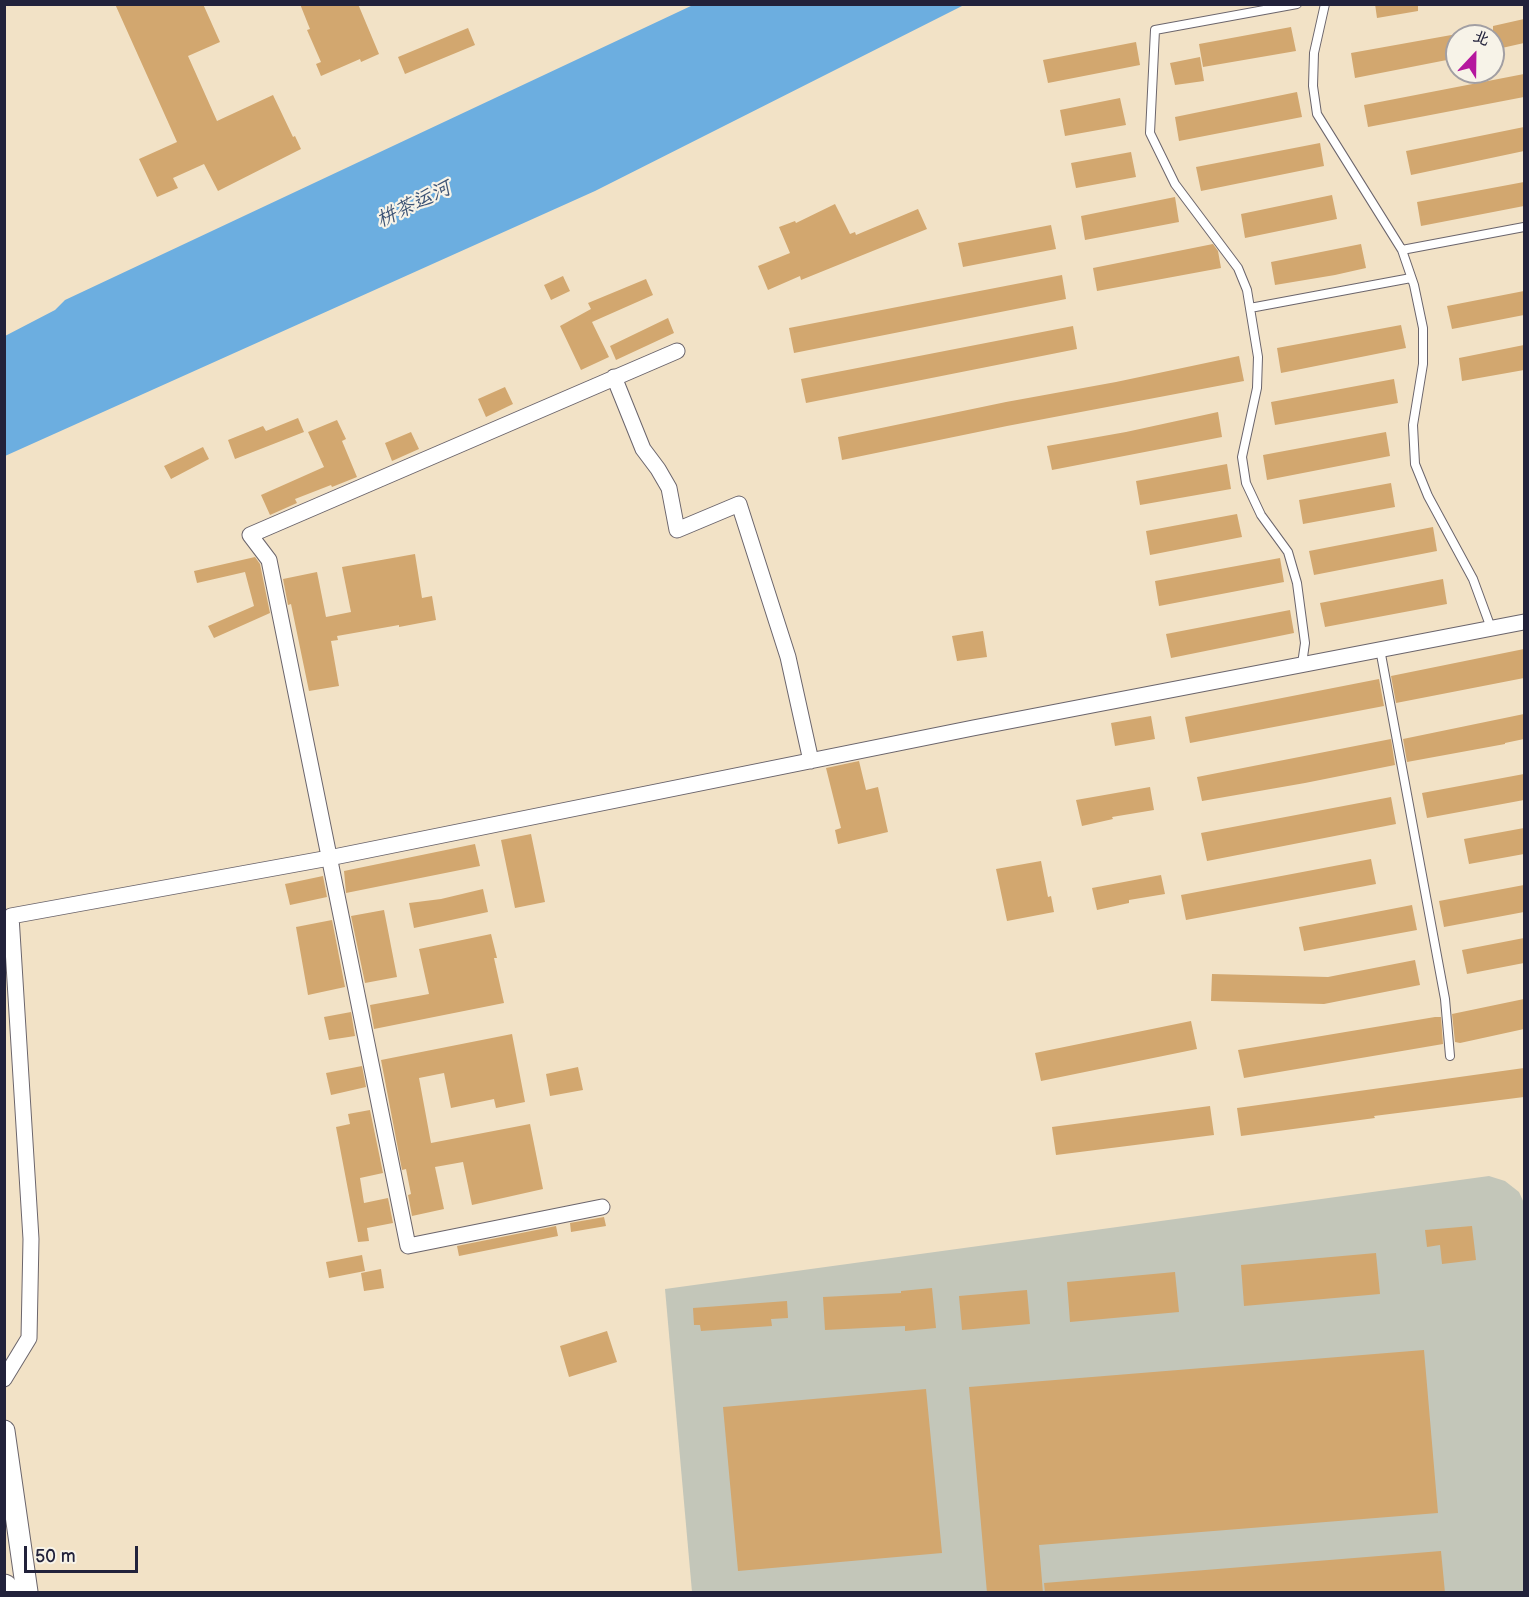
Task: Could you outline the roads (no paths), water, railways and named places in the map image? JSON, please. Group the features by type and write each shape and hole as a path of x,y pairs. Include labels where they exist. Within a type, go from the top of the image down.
{"street":[{"path":"602,1207 408,1246 263,529 677,351"},
{"path":"614,377 643,449 669,488 677,530 739,504 788,657 811,761"},
{"path":"4,1379 29,1338 31,1239 11,916 329,858 1302,663 1524,622"},
{"path":"4,1431 27,1593"}],"lane":[{"path":"1297,4 1155,30 1150,134 1175,184 1238,268 1247,290 1258,357 1257,388 1242,457 1246,483 1261,515 1288,552 1297,583 1305,643 1302,663"},
{"path":"1325,4 1314,53 1313,86 1317,114 1402,250 1412,278 1423,328 1423,364 1413,425 1415,464 1428,496 1473,579 1491,628"},
{"path":"1402,250 1524,227"},
{"path":"1250,308 1412,278"},
{"path":"1380,648 1445,999 1450,1056"}],"water":[{"name":"栟茶运河","path":"693,5 964,5 595,191 5,456 5,336 55,310 65,300"}]}
